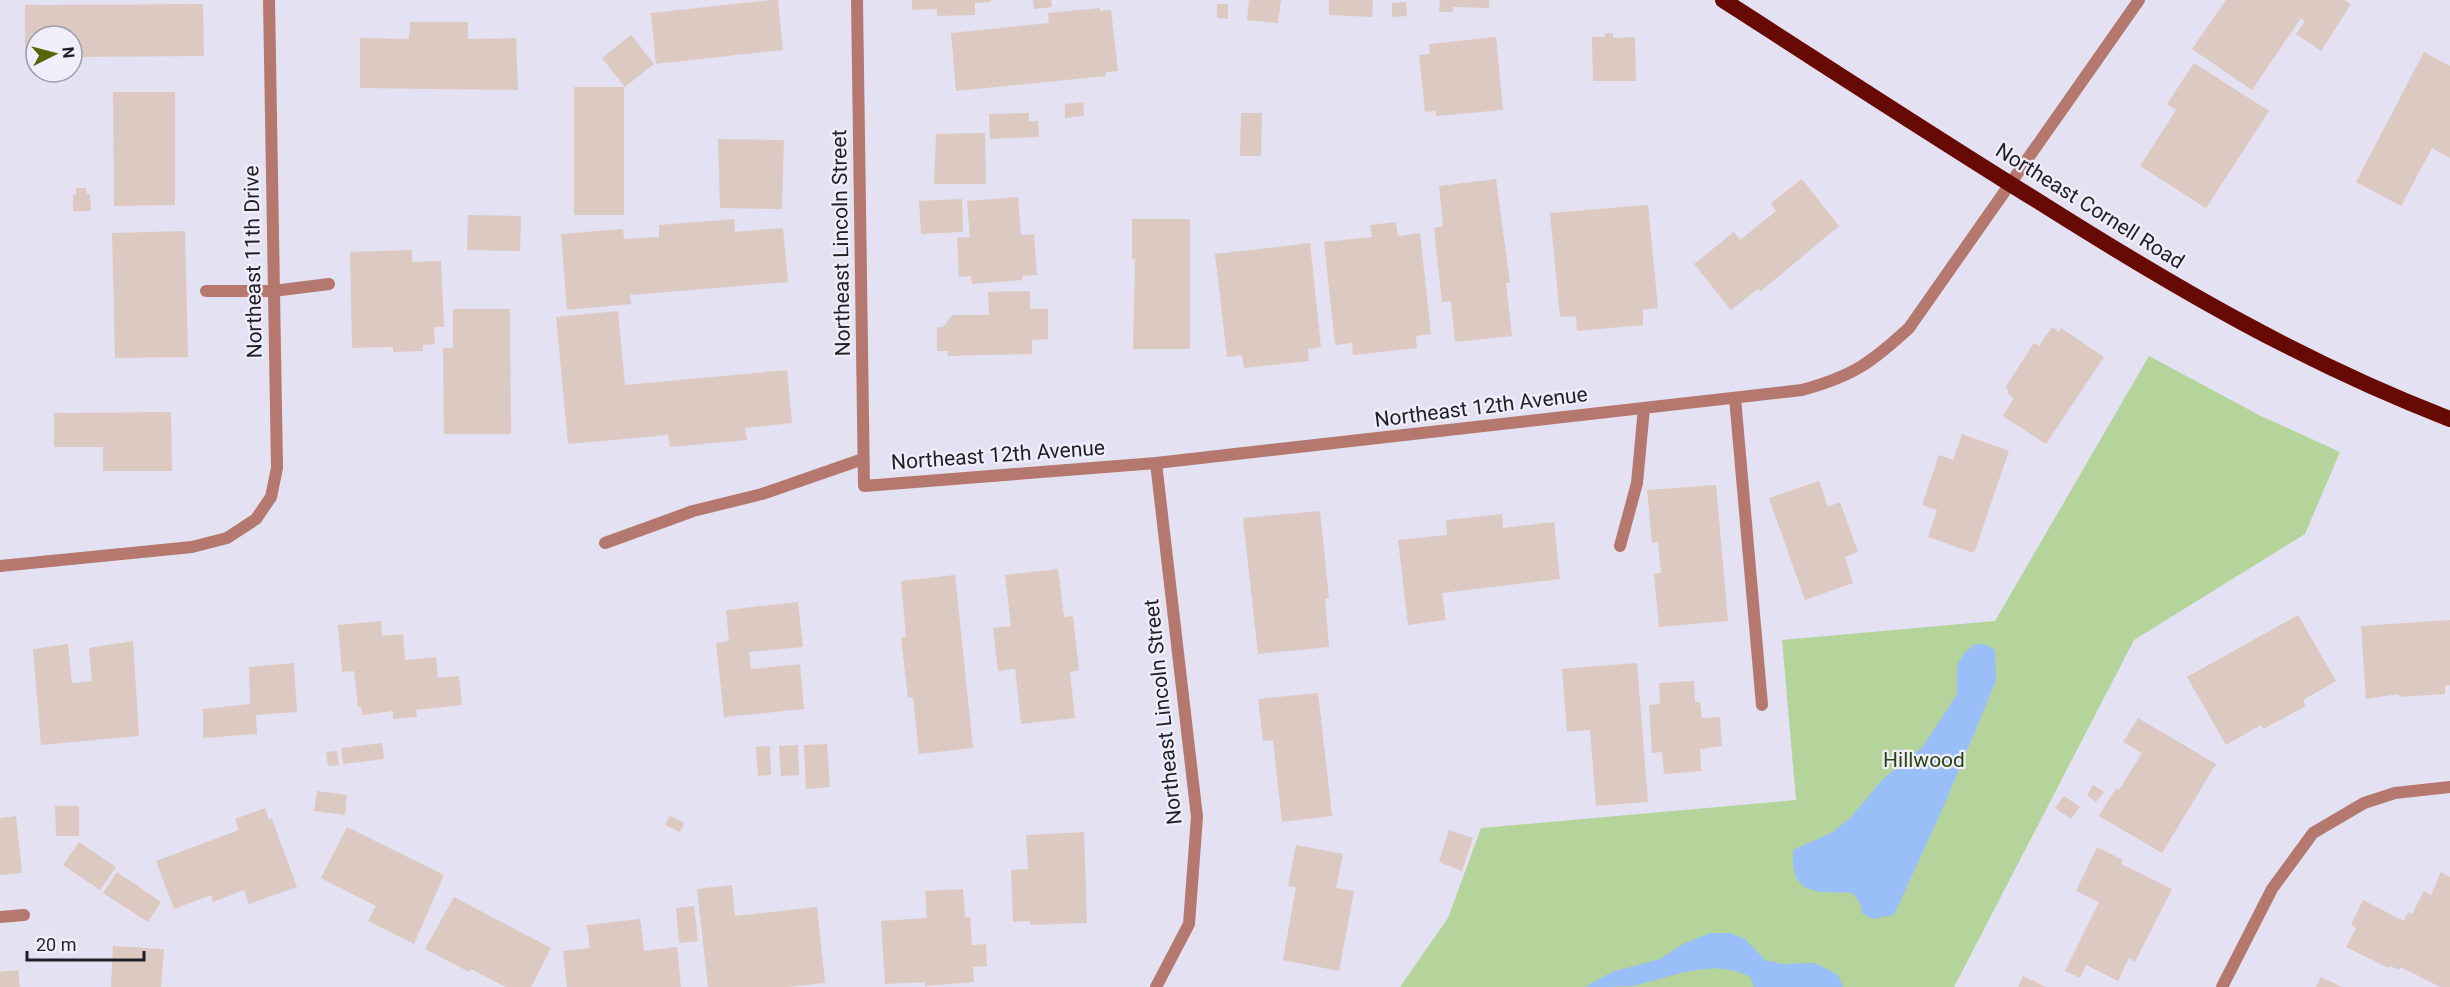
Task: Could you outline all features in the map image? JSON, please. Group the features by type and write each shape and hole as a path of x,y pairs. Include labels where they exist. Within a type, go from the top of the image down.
{"highway":[{"name":"Northeast Cornell Road","path":"1723,0 2136,264 2316,363 2450,419"}],"street":[{"name":"Northeast 11th Drive","path":"0,566 192,547 227,538 256,519 271,497 277,468 269,0"},
{"name":"Northeast Lincoln Street","path":"857,0 864,486"},
{"name":"Northeast 12th Avenue","path":"864,486 1156,463 1802,390 1842,379 1879,356 1910,328 2139,0"},
{"path":"206,291 273,291 329,284"},
{"path":"1735,398 1762,705"},
{"path":"1620,546 1637,483 1644,408"},
{"path":"605,543 693,511 762,494 863,459"},
{"name":"Northeast Lincoln Street","path":"1156,463 1197,817 1189,924 1156,987"},
{"path":"2222,987 2272,889 2313,833 2338,817 2385,796 2429,788 2450,787"},
{"path":"0,917 24,915"}],"green space":[{"name":"Hillwood","path":"2149,356 2259,415 2340,452 2305,534 2134,640 1954,987 1400,987 1448,918 1481,828 1796,800 1782,640 1995,621"}],"water":[{"path":"1975,644 1987,645 1995,650 1996,681 1945,803 1894,915 1872,919 1862,913 1860,903 1852,893 1816,891 1801,884 1793,865 1793,850 1833,832 1851,817 1883,779 1923,746 1957,694 1957,665 1964,653"},
{"path":"1710,933 1730,933 1745,939 1765,960 1782,964 1815,963 1838,975 1843,987 1754,987 1750,977 1735,971 1706,969 1632,986 1585,987 1612,972 1660,959 1683,944"}],"building":[{"path":"778,0 783,50 656,64 651,13"},
{"path":"912,0 991,0 991,2 975,3 975,15 937,16 937,9 912,10"},
{"path":"1033,0 1051,0 1052,7 1034,9"},
{"path":"1249,0 1281,0 1278,23 1247,20"},
{"path":"1329,0 1373,0 1372,17 1329,15"},
{"path":"1440,0 1489,0 1489,8 1453,7 1453,12 1439,12"},
{"path":"2226,0 2345,0 2351,4 2321,51 2296,34 2305,21 2301,18 2252,90 2192,49"},
{"path":"1406,2 1407,16 1392,17 1392,3"},
{"path":"203,4 204,56 84,57 84,24 25,24 25,5"},
{"path":"1217,4 1228,4 1228,19 1217,18"},
{"path":"1100,8 1100,11 1111,10 1118,71 1106,72 1106,76 956,91 951,33 1049,23 1048,13"},
{"path":"410,22 468,22 468,39 516,38 518,90 360,88 360,38 409,39"},
{"path":"1605,33 1613,33 1613,38 1635,37 1636,81 1593,81 1592,37 1605,37"},
{"path":"631,35 654,64 625,87 602,58"},
{"path":"1496,37 1503,110 1436,116 1436,111 1425,112 1419,55 1430,54 1429,44"},
{"path":"2424,52 2450,66 2450,158 2432,148 2401,206 2356,182"},
{"path":"2194,63 2269,111 2206,208 2140,166 2176,110 2167,104"},
{"path":"574,87 624,87 624,215 574,215"},
{"path":"113,92 175,92 175,205 114,206"},
{"path":"1083,102 1084,116 1065,118 1065,104"},
{"path":"1029,113 1029,121 1038,121 1039,137 990,139 989,114"},
{"path":"1241,113 1262,113 1261,156 1240,156"},
{"path":"985,133 986,184 934,184 936,134"},
{"path":"718,139 784,140 782,209 720,208"},
{"path":"1496,179 1510,283 1506,283 1512,336 1455,342 1451,301 1442,302 1434,228 1443,226 1439,186"},
{"path":"1802,179 1839,226 1760,292 1759,288 1731,310 1694,264 1734,232 1740,240 1776,211 1771,203"},
{"path":"76,188 86,188 87,194 90,194 91,211 73,211 73,195 76,195"},
{"path":"1018,197 1021,235 1034,234 1037,275 1022,276 1022,280 972,284 971,276 959,277 957,238 970,237 967,201"},
{"path":"962,199 963,232 921,234 919,201"},
{"path":"1648,205 1658,308 1643,310 1643,325 1577,331 1576,316 1560,317 1550,213"},
{"path":"468,215 521,216 520,251 467,250"},
{"path":"734,219 735,232 783,228 788,282 630,295 631,304 567,310 561,234 623,229 624,239 659,237 659,225"},
{"path":"1132,219 1190,219 1190,349 1133,349 1135,259 1132,259"},
{"path":"1396,222 1398,236 1420,233 1431,334 1416,336 1417,348 1353,355 1352,343 1335,345 1324,242 1372,237 1370,225"},
{"path":"185,231 188,357 115,358 112,233"},
{"path":"1310,243 1321,347 1308,349 1309,361 1244,368 1242,355 1227,357 1215,254"},
{"path":"412,250 412,262 441,261 444,327 434,327 435,344 423,345 423,351 393,352 393,347 352,348 350,252"},
{"path":"1030,291 1030,309 1048,309 1048,339 1032,340 1032,354 947,356 948,351 937,351 937,327 943,327 952,315 989,315 988,292"},
{"path":"453,309 510,309 511,434 444,434 443,348 453,348"},
{"path":"618,311 625,385 787,370 792,423 745,428 747,440 670,447 668,435 568,444 556,317"},
{"path":"2052,327 2059,332 2061,328 2104,357 2046,444 2003,416 2014,398 2007,393 2009,390 2005,388 2034,343 2039,346"},
{"path":"171,412 172,471 103,471 103,447 54,447 54,413"},
{"path":"1962,434 2009,451 1974,553 1928,537 1937,510 1922,505 1939,455 1953,460"},
{"path":"1819,481 1828,507 1840,502 1858,552 1845,557 1853,583 1805,600 1769,498"},
{"path":"1716,485 1728,621 1659,627 1654,574 1661,573 1658,542 1652,543 1647,490"},
{"path":"1320,511 1329,598 1325,599 1329,647 1258,654 1243,518"},
{"path":"1502,514 1503,528 1554,522 1560,579 1442,593 1446,620 1408,625 1398,540 1447,535 1446,520"},
{"path":"1058,569 1064,617 1073,616 1079,670 1070,672 1075,718 1021,724 1015,669 998,671 993,628 1011,626 1005,575"},
{"path":"955,575 973,748 919,754 913,697 908,698 901,638 906,637 901,581"},
{"path":"798,602 803,647 749,652 751,669 800,664 804,709 724,717 716,643 729,641 726,610"},
{"path":"2298,615 2336,681 2303,700 2306,706 2263,729 2261,725 2226,745 2187,677"},
{"path":"2450,620 2450,685 2445,686 2445,694 2399,697 2399,694 2366,699 2361,626"},
{"path":"381,621 382,636 403,634 405,660 436,657 438,678 459,676 462,705 416,710 417,717 393,719 393,711 362,715 361,707 358,707 354,671 342,672 338,625"},
{"path":"133,641 139,736 41,745 33,649 68,644 72,683 92,681 89,648"},
{"path":"294,663 297,712 256,715 257,734 203,738 203,709 250,704 249,667"},
{"path":"1637,663 1648,802 1596,806 1590,730 1567,732 1562,669"},
{"path":"1694,681 1695,702 1700,702 1702,718 1720,717 1722,746 1700,749 1701,771 1664,774 1662,752 1652,753 1649,705 1660,704 1659,683"},
{"path":"1318,693 1332,816 1282,822 1273,740 1263,741 1258,699"},
{"path":"2138,718 2216,764 2162,853 2099,816 2116,788 2119,790 2142,753 2123,742"},
{"path":"382,743 384,759 343,764 341,748"},
{"path":"827,744 830,787 806,789 804,745"},
{"path":"798,745 799,775 781,776 779,746"},
{"path":"770,746 771,775 758,776 756,747"},
{"path":"337,751 339,765 328,766 326,752"},
{"path":"2093,785 2104,792 2096,802 2087,795"},
{"path":"317,791 347,795 345,815 314,811"},
{"path":"2064,796 2080,807 2071,819 2055,808"},
{"path":"55,806 79,806 79,836 56,836"},
{"path":"265,808 269,820 272,819 297,887 249,904 244,890 213,902 211,895 174,909 156,861 239,830 235,819"},
{"path":"16,816 22,873 0,875 0,818"},
{"path":"670,816 684,823 680,832 665,825"},
{"path":"347,827 444,875 414,944 368,921 376,906 321,878"},
{"path":"1449,830 1473,838 1462,871 1439,862"},
{"path":"1084,832 1087,923 1031,925 1030,921 1013,922 1011,870 1028,869 1026,835"},
{"path":"79,842 116,867 100,890 63,865"},
{"path":"1296,845 1343,854 1336,888 1354,891 1339,971 1283,960 1296,887 1288,886"},
{"path":"2097,847 2123,860 2121,864 2172,889 2135,962 2129,958 2118,981 2086,965 2080,978 2065,971 2099,902 2076,891"},
{"path":"117,872 161,902 148,922 103,893"},
{"path":"2441,872 2450,877 2450,987 2440,987 2401,967 2399,970 2390,966 2389,968 2346,947 2356,928 2351,925 2363,900 2404,921 2408,912 2412,914 2424,891 2431,895"},
{"path":"732,885 735,916 817,907 825,983 787,987 708,987 697,889"},
{"path":"963,889 965,917 970,917 972,945 986,944 987,966 973,967 974,982 925,986 925,982 885,984 881,921 927,918 925,891"},
{"path":"454,897 551,948 531,987 506,987 471,969 469,972 425,949"},
{"path":"694,906 698,941 679,943 676,908"},
{"path":"640,919 644,951 677,947 681,987 567,987 563,951 590,948 587,925"},
{"path":"113,946 164,949 161,987 111,987"},
{"path":"18,970 20,987 0,987 0,972"},
{"path":"2023,976 2046,987 2018,987"},
{"path":"2321,977 2342,987 2316,987"}]}
